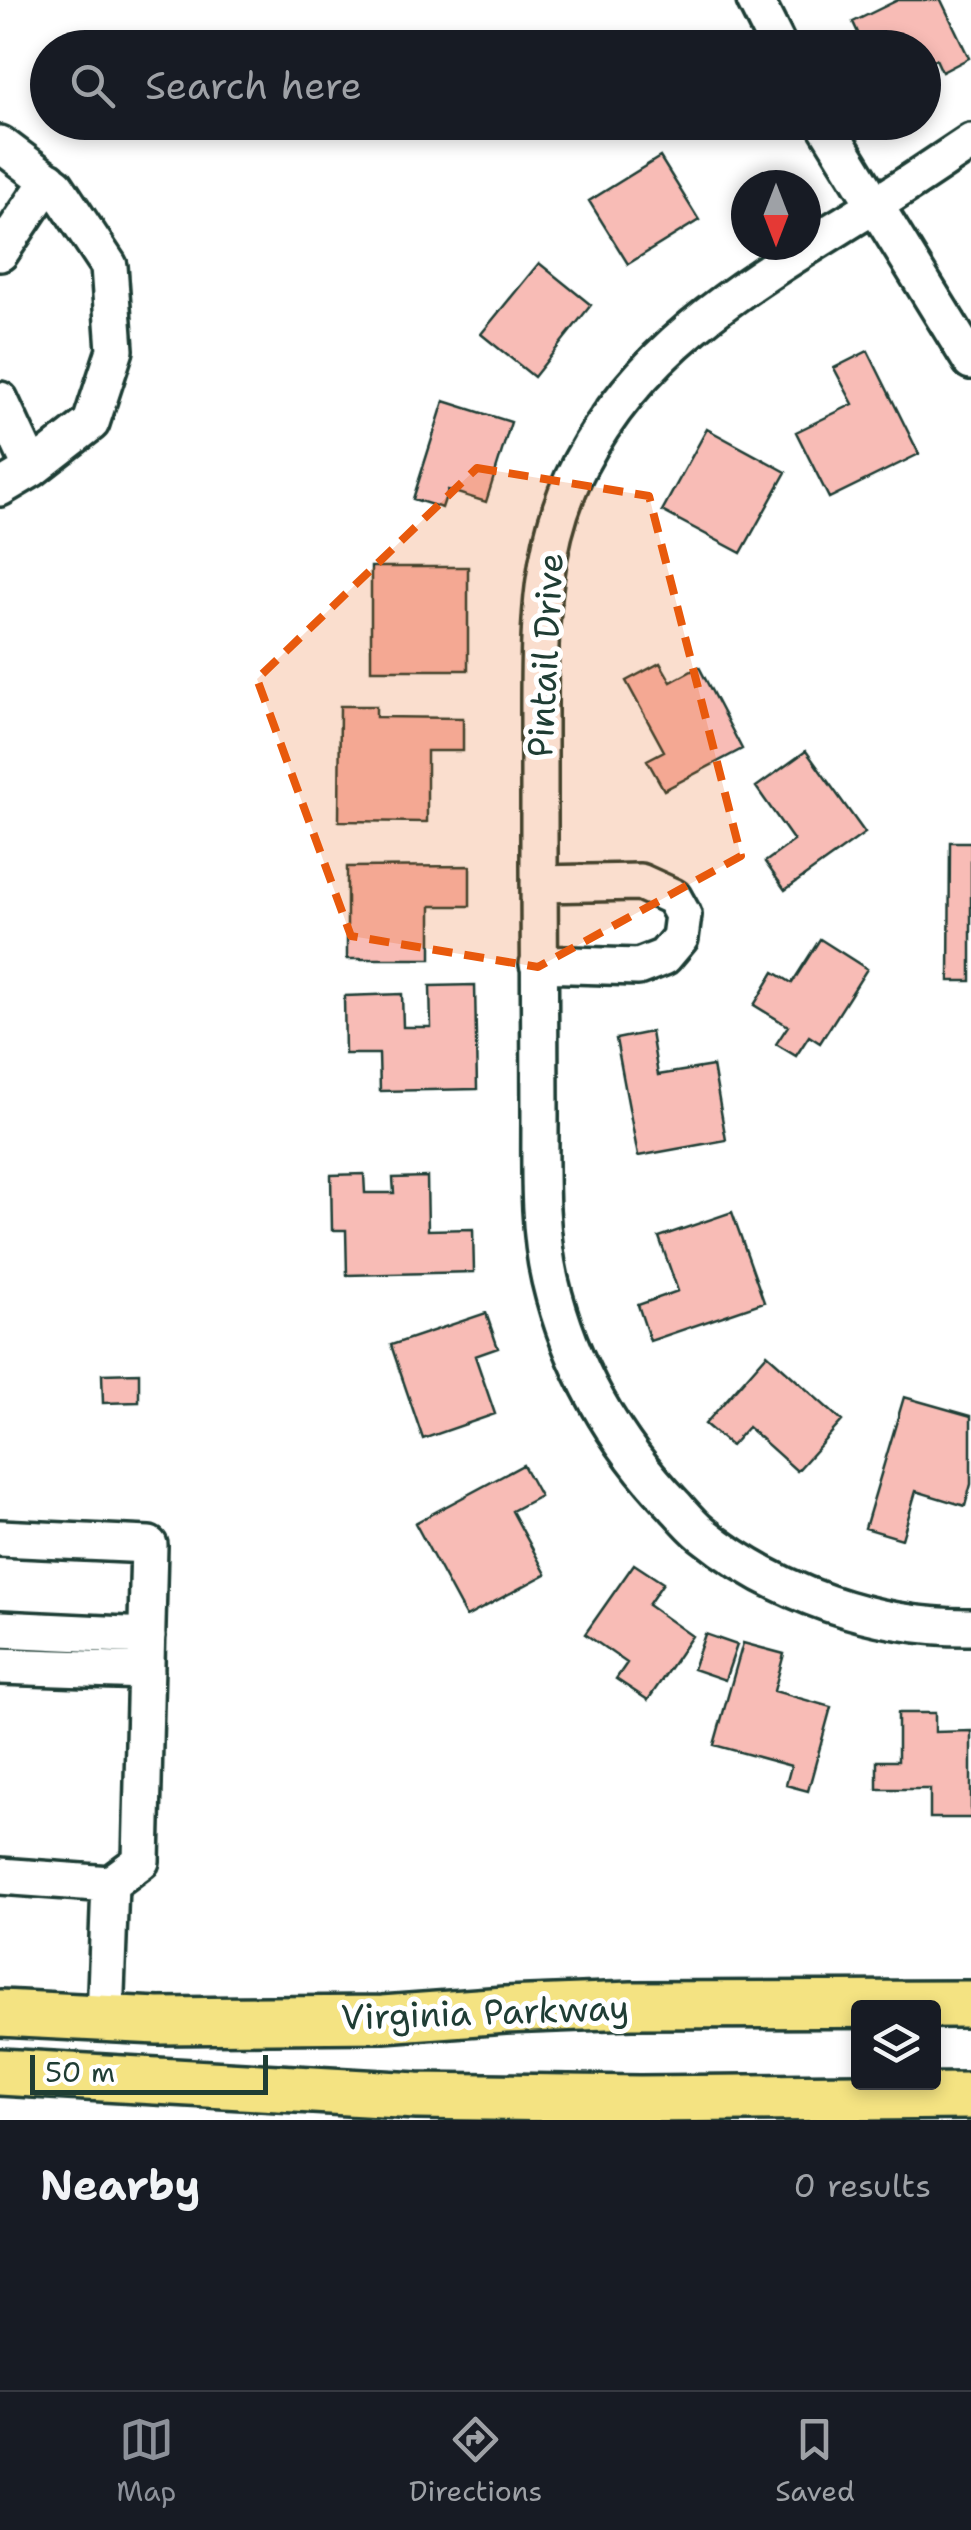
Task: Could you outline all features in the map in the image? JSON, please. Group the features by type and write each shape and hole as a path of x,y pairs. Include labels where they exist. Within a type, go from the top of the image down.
{"main road":[{"name":"Virginia Parkway","path":"0,2013 158,2021 383,2018 632,2006 971,2004"},
{"path":"0,2072 417,2108 640,2099 971,2096"}],"street":[{"path":"755,0 770,30"},
{"path":"835,140 971,361"},
{"name":"Pintail Drive","path":"971,142 764,274 671,344 601,425 576,470 549,546 542,593 538,964 540,1182 550,1279 584,1377 614,1431 652,1483 700,1532 791,1590 836,1606 910,1622 971,1626"},
{"path":"0,144 56,186 109,266 115,350 91,423 32,469 0,488"},
{"path":"0,253 48,180"},
{"path":"0,400 32,469"},
{"path":"538,964 638,967 664,957 680,938 684,915 673,896 640,882 539,884"},
{"path":"0,1538 149,1545 141,1861 110,1884 0,1876"},
{"path":"0,1629 147,1636"},
{"path":"0,1666 146,1671"},
{"path":"105,2019 110,1884"}],"highlighted area":[{"path":"477,468 649,496 741,856 538,967 351,936 257,679"}],"building":[{"path":"898,0 941,0 969,58 942,72 941,30 857,30 853,22"},
{"path":"660,157 699,220 628,264 589,201"},
{"path":"539,263 591,305 534,377 481,334"},
{"path":"868,351 919,454 829,498 796,432 853,404 834,368"},
{"path":"444,401 511,422 486,502 448,490 442,508 413,499"},
{"path":"707,429 786,472 741,553 662,511"},
{"path":"371,567 468,567 468,670 371,670"},
{"path":"660,663 671,682 699,667 742,749 664,790 647,760 664,751 626,681"},
{"path":"340,706 376,706 376,717 463,718 463,751 427,751 427,822 339,821"},
{"path":"806,751 865,833 785,890 765,862 794,841 756,787"},
{"path":"950,842 971,842 971,981 949,981"},
{"path":"470,866 470,906 431,906 431,959 347,959 347,867"},
{"path":"820,939 867,969 820,1043 809,1036 796,1056 776,1044 788,1026 754,1005 774,972 792,983"},
{"path":"475,985 477,1089 380,1091 379,1054 345,1054 344,996 402,994 403,1027 431,1027 430,986"},
{"path":"651,1032 658,1075 713,1066 726,1140 638,1156 616,1039"},
{"path":"364,1174 365,1193 394,1193 393,1178 427,1177 428,1230 473,1229 474,1272 347,1275 346,1230 332,1230 331,1175"},
{"path":"732,1212 764,1302 650,1341 638,1305 678,1291 659,1237"},
{"path":"486,1313 498,1348 475,1356 495,1414 423,1439 391,1345"},
{"path":"767,1354 842,1421 797,1471 748,1427 731,1446 705,1424"},
{"path":"139,1373 139,1402 103,1403 102,1374"},
{"path":"904,1397 971,1416 971,1484 965,1506 916,1491 902,1539 865,1528"},
{"path":"523,1465 540,1496 512,1511 546,1574 466,1617 415,1523"},
{"path":"634,1564 663,1583 648,1605 692,1636 648,1700 616,1679 627,1663 585,1634"},
{"path":"705,1634 737,1645 725,1680 693,1669"},
{"path":"743,1643 784,1654 774,1691 831,1707 808,1791 786,1785 791,1766 714,1745"},
{"path":"898,1713 935,1713 935,1732 971,1731 971,1818 930,1818 930,1789 877,1789 877,1761 898,1761"}]}
